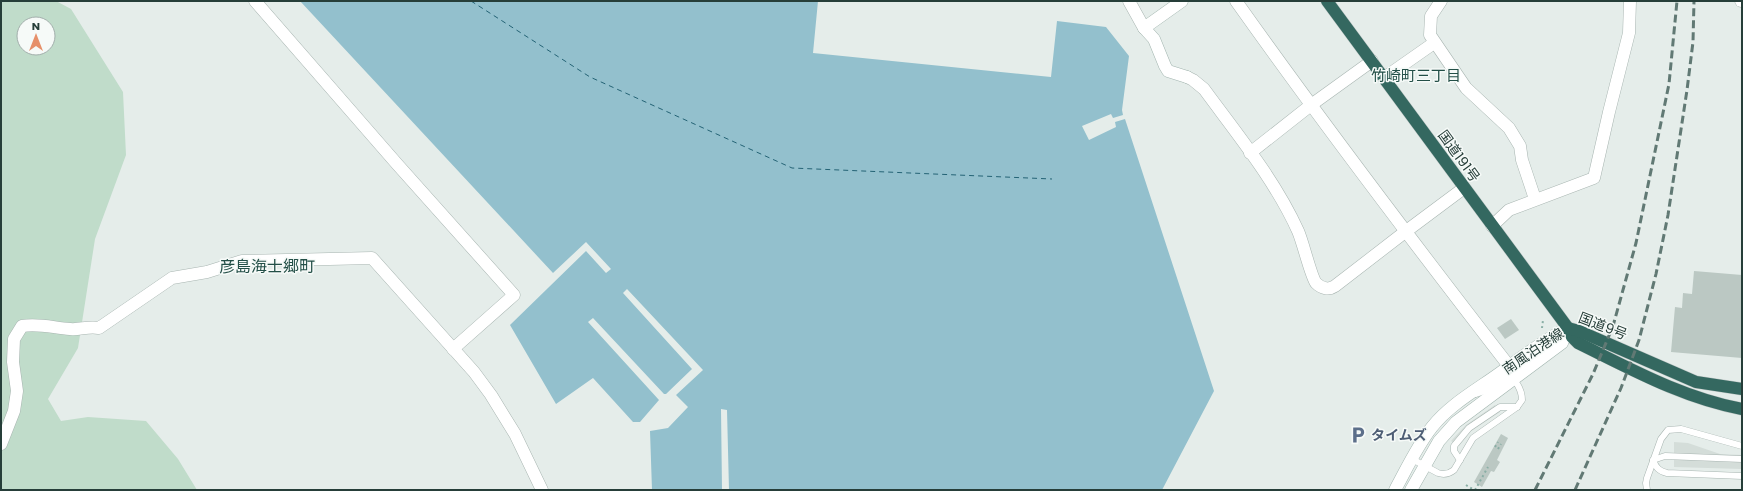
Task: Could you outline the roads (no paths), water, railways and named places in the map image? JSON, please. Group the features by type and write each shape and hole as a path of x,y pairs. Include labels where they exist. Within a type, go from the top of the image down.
{"highway":[{"name":"国道191号","path":"1327,1 1568,328"},
{"name":"国道9号","path":"1568,328 1579,330 1696,382 1742,390"},
{"name":"国道9号","path":"1568,328 1572,337 1578,343 1659,383 1719,404 1742,409"}],"street":[{"path":"255,1 514,295 453,349"},
{"path":"1129,1 1144,28 1154,39 1168,71 1187,77 1204,89 1250,153 1290,214 1300,236 1315,282 1320,286 1330,289 1335,286 1464,188"},
{"path":"1144,28 1182,1"},
{"path":"1236,1 1302,95 1405,232 1509,366"},
{"path":"1441,1 1431,16 1429,26 1430,35 1466,88 1509,128 1520,146 1522,160 1535,199"},
{"path":"1492,226 1509,210 1594,178 1629,32 1630,1"},
{"path":"1384,78 1434,43"},
{"path":"1250,153 1311,105 1372,61"},
{"path":"1,444 14,411 17,391 13,362 14,339 22,326 34,324 72,330 88,326 99,328 172,278 207,272 242,261 372,258 474,372 515,434 542,490"},
{"name":"南風泊港線","path":"1395,490 1412,459 1433,426 1460,401 1548,338 1568,328"},
{"name":"南風泊港線","path":"1411,490 1439,441 1456,422 1562,343 1568,328"}],"lane":[{"path":"1412,459 1438,473 1446,474 1454,470 1473,438 1517,407 1520,404 1522,396 1514,380 1506,378 1485,391 1460,401"},
{"path":"1460,460 1455,454 1454,449 1463,434 1496,409 1504,407 1517,407"},
{"path":"1647,490 1647,478 1653,460 1664,434 1668,430 1675,428 1688,430 1742,446"},
{"path":"1653,460 1665,456 1742,459"},
{"path":"1653,460 1655,466 1661,471 1667,473 1742,476"}],"water":[{"path":"300,1 818,1 813,53 1051,77 1057,21 1106,27 1129,56 1122,110 1123,115 1113,118 1111,114 1082,126 1089,140 1116,127 1115,122 1125,119 1214,391 1162,490 729,490 727,410 721,409 722,490 652,490 650,431 668,428 688,407 676,395 703,370 627,289 623,293 692,369 666,394 664,394 593,318 588,322 659,400 640,422 633,422 593,378 556,404 510,325 586,251 606,273 611,269 586,242 553,273"}],"railway":[{"path":"1535,490 1593,374 1613,326 1636,243 1669,84 1677,1"},
{"path":"1575,490 1621,388 1639,340 1656,274 1668,215 1687,90 1693,42 1694,1"}],"place":[{"name":"タイムズ","path":"1358,435"}],"district":[{"name":"竹崎町三丁目","path":"1416,76"},
{"name":"彦島海士郷町","path":"267,266"}]}
